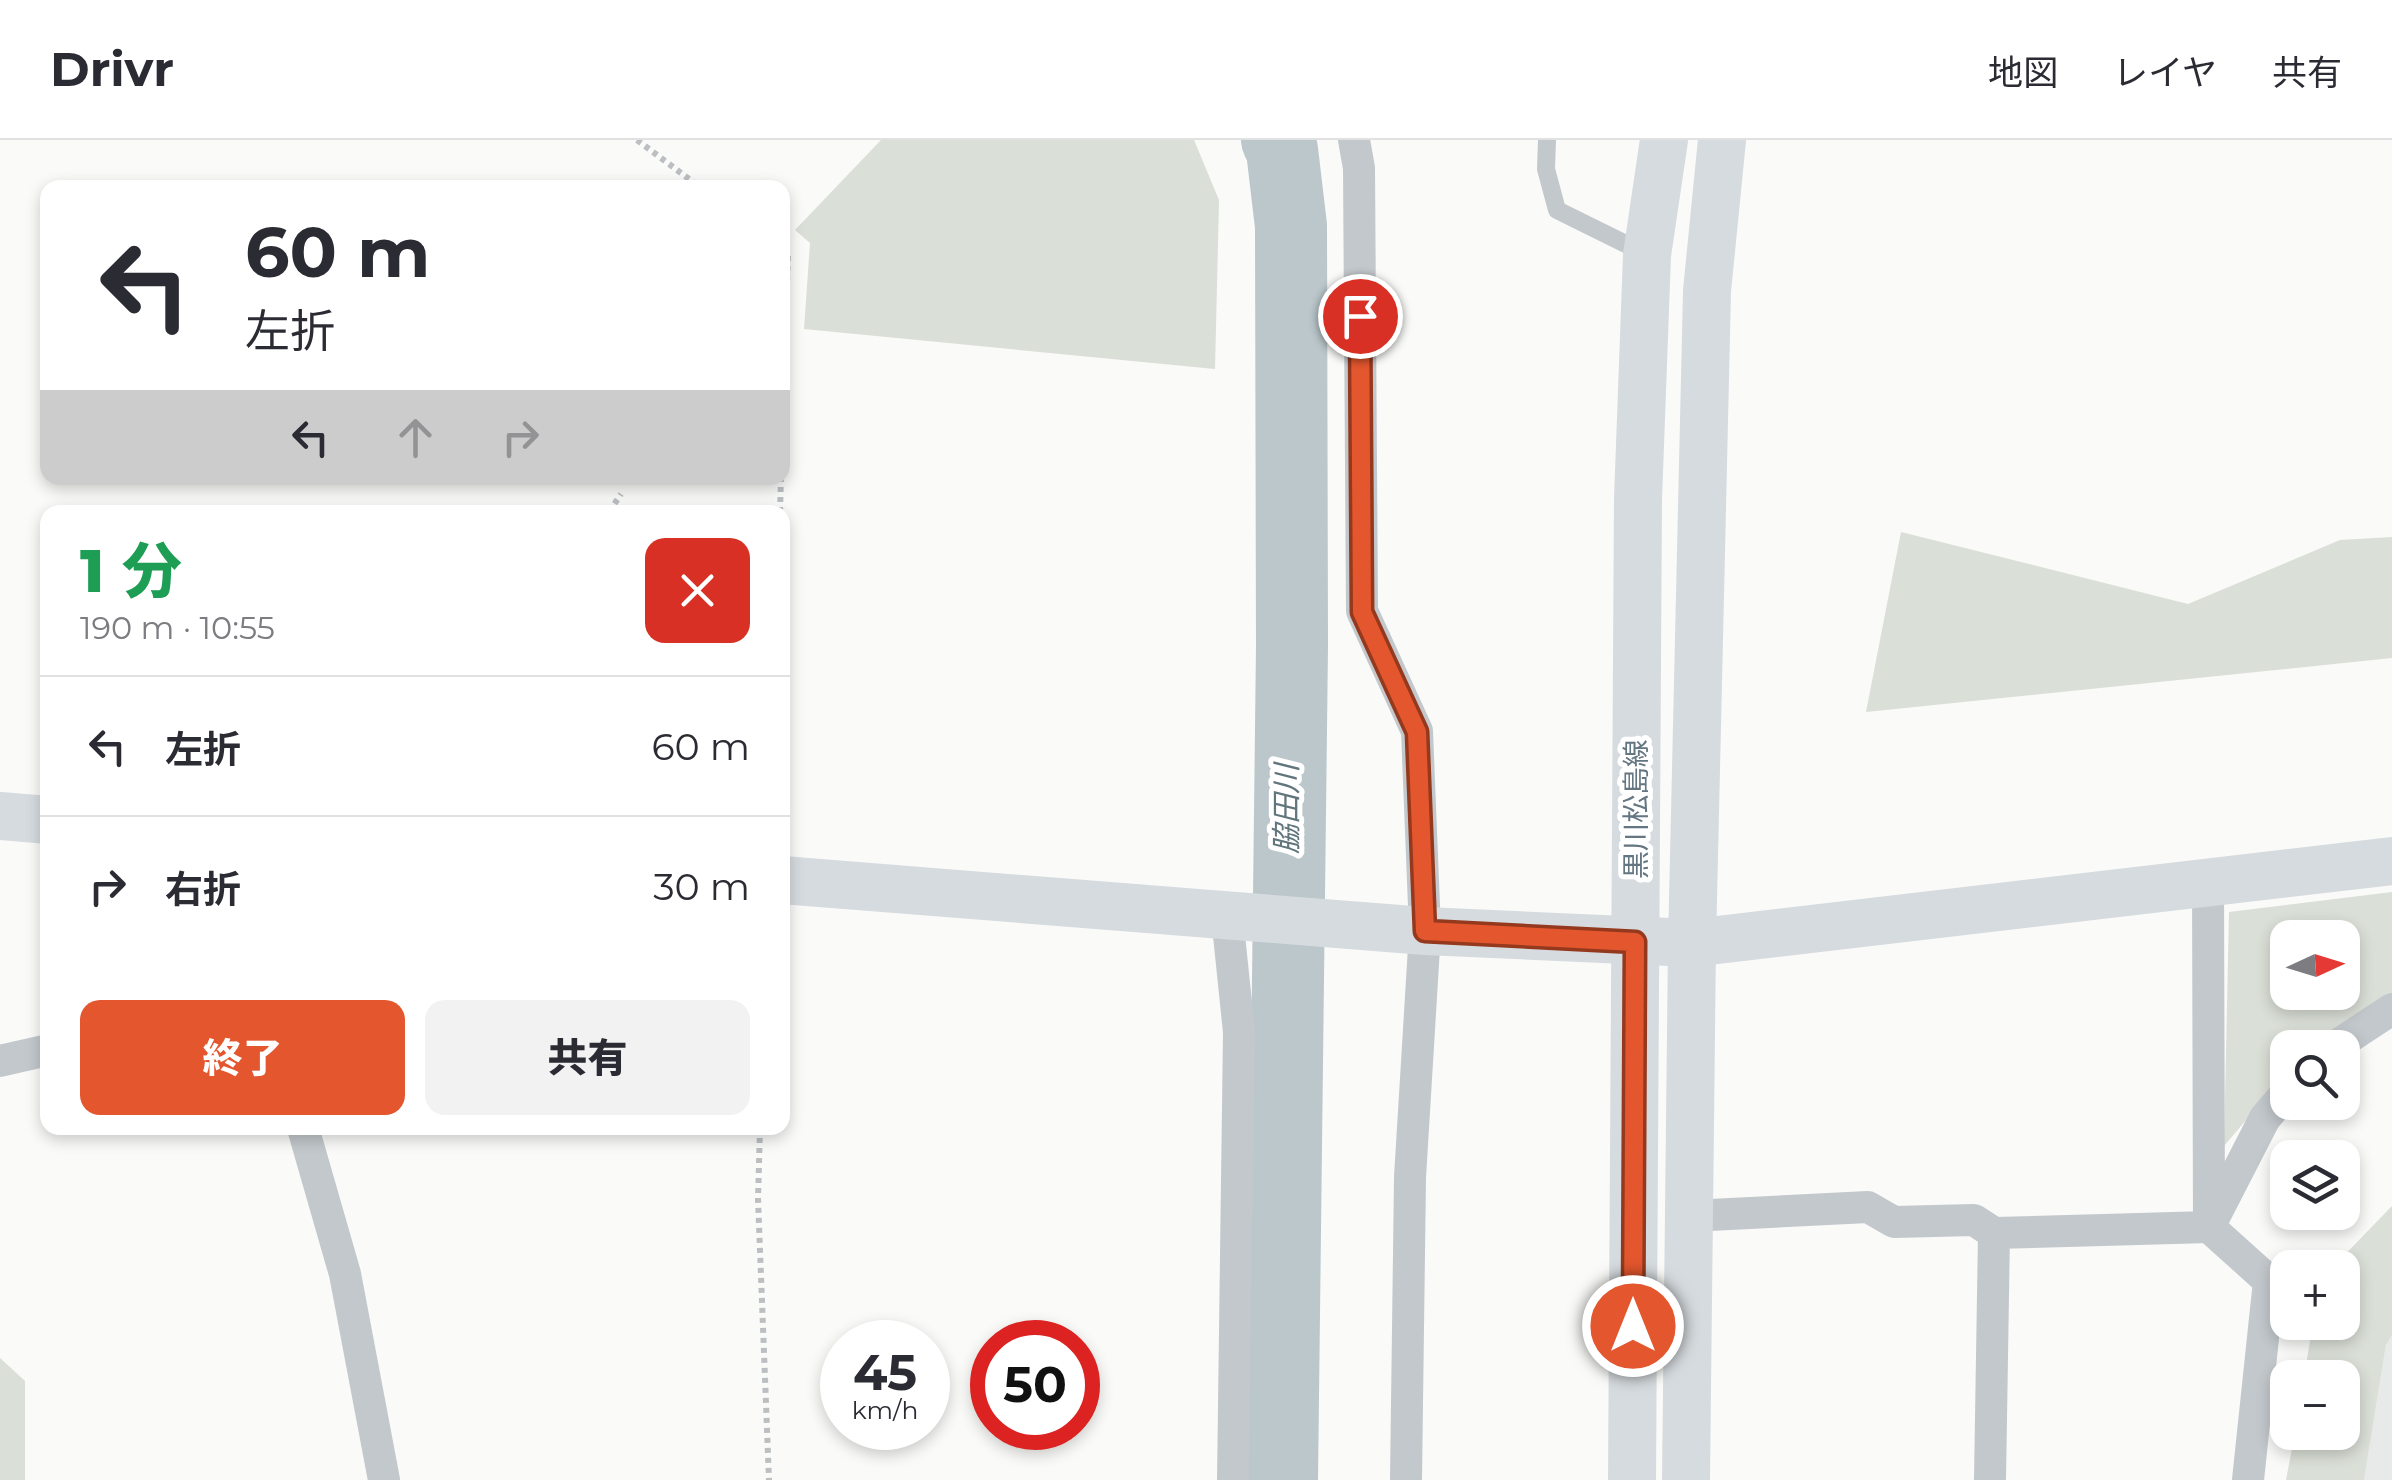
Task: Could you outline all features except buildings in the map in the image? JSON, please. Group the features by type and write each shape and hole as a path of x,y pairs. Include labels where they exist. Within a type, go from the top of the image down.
{"main road":[{"name":"黒川松島線","path":"1632,1480 1638,499 1647,255 1664,140"},
{"name":"黒川松島線","path":"1686,1480 1692,942 1707,290 1722,140"},
{"path":"0,816 40,819"},
{"path":"790,881 1425,931 1692,942 2392,860"}],"street":[{"path":"1354,140 1360,168 1362,612 1417,732 1425,931 1410,1177 1406,1480"},
{"path":"2208,882 2209,1227"},
{"path":"1228,916 1239,1032 1233,1480"},
{"path":"2360,1030 2392,1009"},
{"path":"0,1061 40,1052"},
{"path":"2209,1227 2270,1111"},
{"path":"305,1135 346,1274 384,1480"},
{"path":"1690,1216 1868,1207 1894,1222 1974,1220 1994,1233 2209,1227 2268,1281 2248,1480"},
{"path":"1990,1480 1994,1233"}],"lane":[{"path":"1547,140 1546,170 1558,210 1647,255"}],"path":[{"path":"637,140 690,180"},
{"path":"613,505 621,494"},
{"path":"760,1135 758,1199 769,1480"}],"shaded area":[{"path":"881,140 1194,140 1219,200 1215,369 804,329 810,243 795,230"},
{"path":"1901,532 2188,604 2340,540 2392,537 2392,658 1866,712"},
{"path":"2392,892 2392,995 2337,1030 2270,1030 2270,1092 2224,1146 2229,912"},
{"path":"2392,1206 2392,1335 2386,1345 2364,1480 2286,1480 2292,1450 2360,1450 2360,1360 2307,1360 2310,1340 2360,1340 2360,1250 2349,1250"},
{"path":"2392,1335 2392,1480 2364,1480 2386,1345"},
{"path":"0,1358 25,1381 25,1480 0,1480"}],"waterway":[{"name":"脇田川","path":"1277,140 1282,150 1291,226 1292,646 1282,1480"}],"route":[{"path":"1360,316 1362,612 1417,732 1425,931 1635,942 1633,1326"}]}
